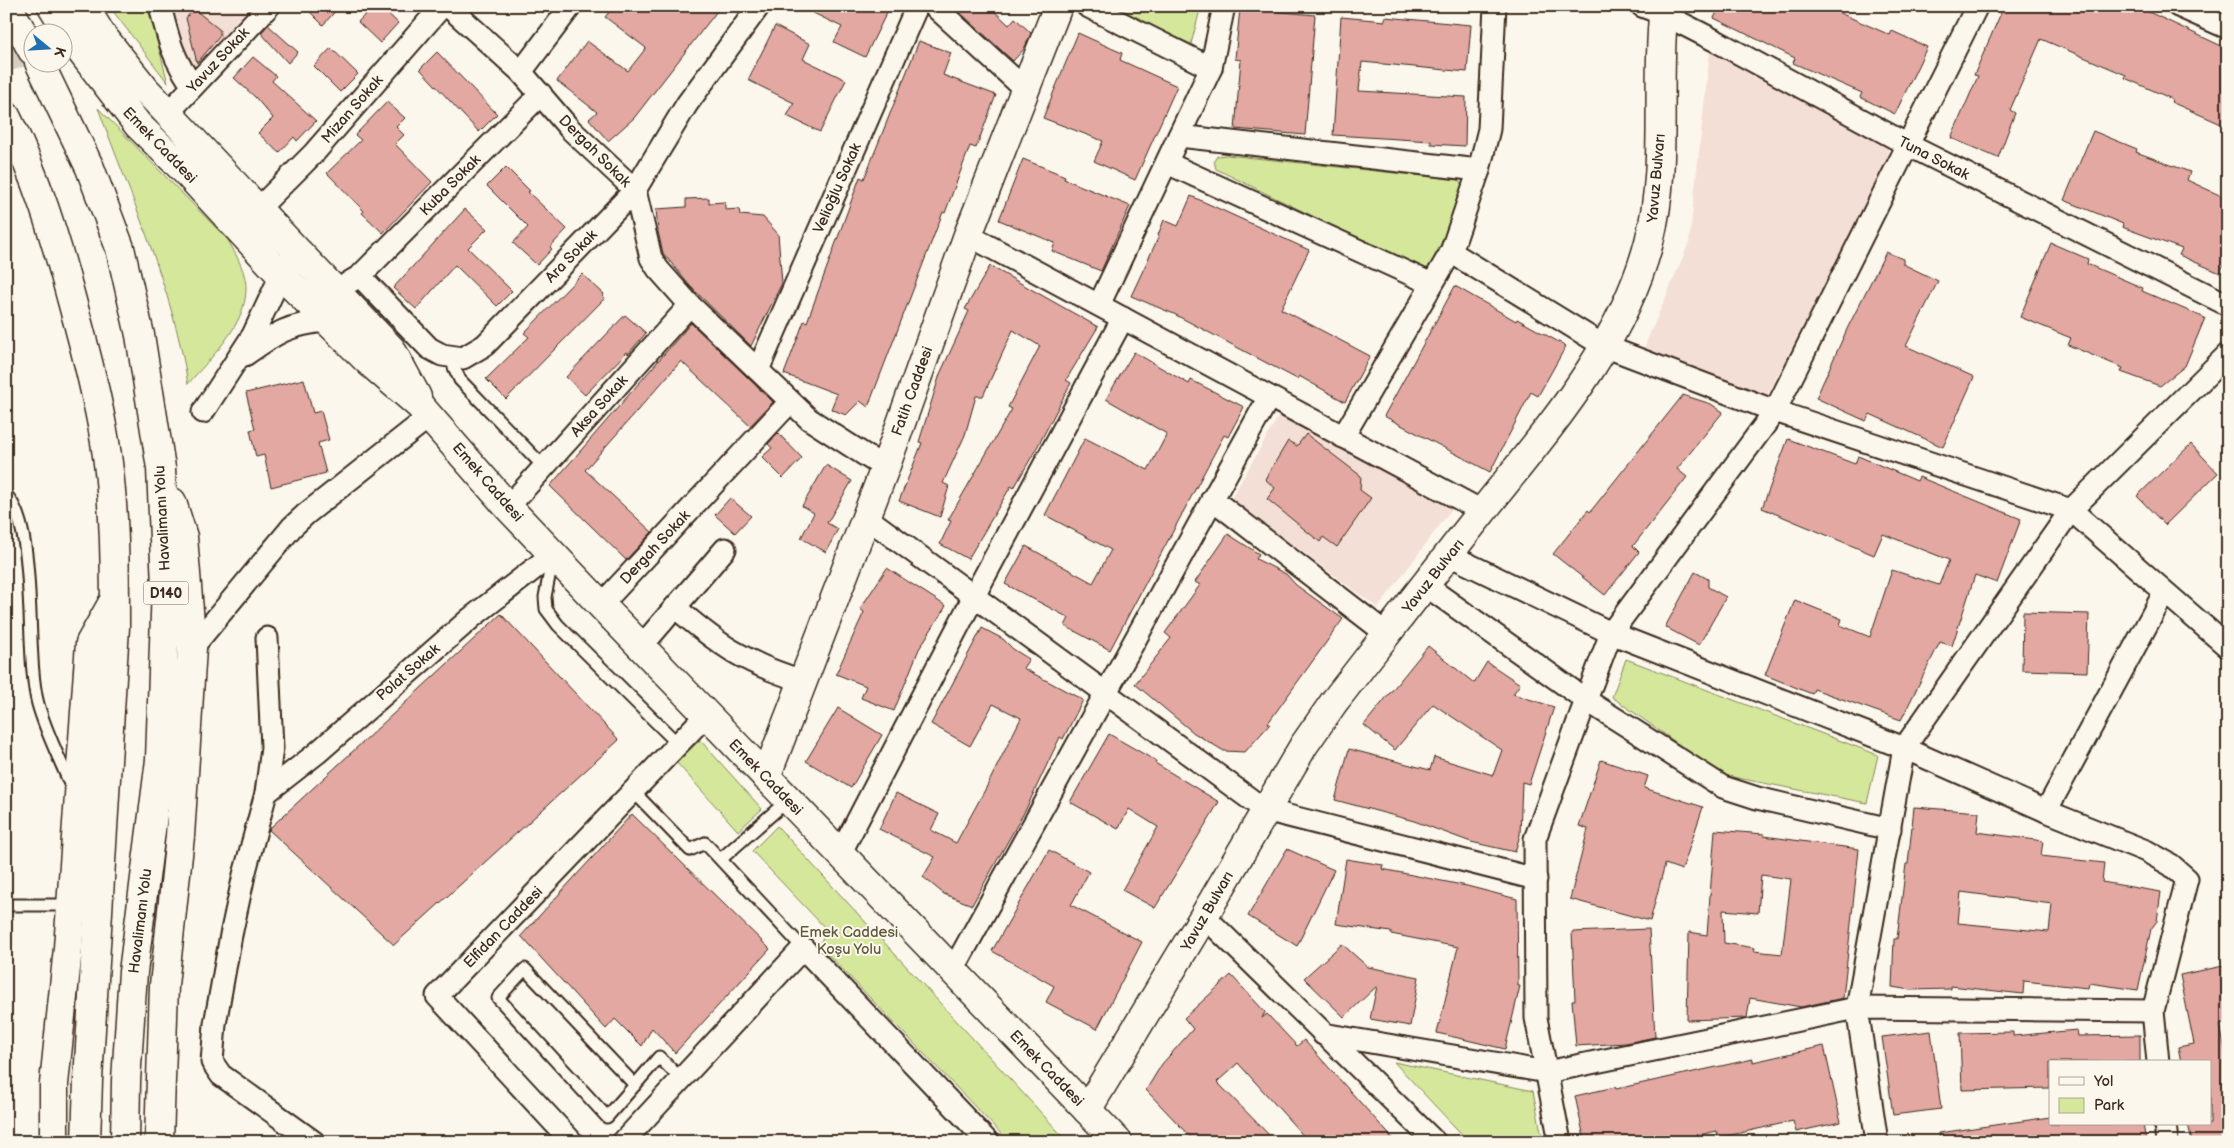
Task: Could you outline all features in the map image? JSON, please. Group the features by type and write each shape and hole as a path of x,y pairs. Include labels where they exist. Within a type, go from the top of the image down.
{"main road":[{"path":"8,6 22,32"},
{"name":"Emek Caddesi","path":"52,6 80,50 138,125 188,174 280,275 368,362 425,411 508,507 1118,1142"},
{"path":"84,6 101,34 125,66 391,349 425,411"},
{"name":"Fatih Caddesi","path":"766,777 885,468 968,234 1058,6"},
{"name":"Yavuz Bulvarı","path":"1087,1110 1304,745 1387,634 1568,402 1604,346 1637,278 1649,242 1655,213 1659,174 1656,9"},
{"name":"Havalimanı Yolu","path":"44,72 90,168 120,248 140,335 161,468 166,586 160,760 133,972 126,1081 125,1142"},
{"path":"10,134 38,185 86,350 105,443 115,562 115,627 88,1070 86,1142"},
{"path":"280,275 300,254"},
{"path":"159,1142 164,985 180,836 192,648 183,537 161,468"},
{"path":"54,1142 54,1084 71,905 90,643 115,598"}],"street":[{"path":"160,6 170,47 183,72 193,86"},
{"name":"Yavuz Sokak","path":"168,113 269,6"},
{"name":"Mizan Sokak","path":"258,209 314,153 442,6"},
{"name":"Dergah Sokak","path":"448,6 521,72 570,129 635,190 651,258 658,269 690,304 809,419 885,468"},
{"path":"521,72 572,6"},
{"name":"Ara Sokak","path":"452,358 463,358 485,345 635,190 687,104 759,6"},
{"name":"Velioğlu Sokak","path":"758,370 917,6"},
{"path":"934,6 1026,90"},
{"path":"1087,6 1211,68"},
{"path":"1100,305 1211,68 1224,6"},
{"path":"1343,436 1451,252 1479,170 1489,129 1495,6"},
{"path":"1560,1142 1548,1072 1536,1018 1536,839 1586,700 1611,633 1775,411 1978,6"},
{"path":"2178,6 2228,28"},
{"name":"Tuna Sokak","path":"1656,9 1908,145 2228,304"},
{"name":"Kuba Sokak","path":"360,276 541,94"},
{"path":"1179,136 1479,170"},
{"path":"1167,162 1432,284"},
{"path":"968,234 1482,511"},
{"path":"1451,252 1604,346 1775,411 2071,510 2228,647"},
{"path":"203,412 239,360 262,317 280,275"},
{"path":"335,290 360,276 429,348 452,358"},
{"name":"Aksa Sokak","path":"508,507 690,304"},
{"path":"840,854 974,596 1123,318"},
{"path":"239,360 285,328 327,321"},
{"path":"1877,1142 1857,1008 1904,748 2071,510 2228,354"},
{"path":"952,970 1269,397"},
{"name":"Dergah Sokak","path":"601,605 790,402"},
{"path":"192,648 292,527 425,411"},
{"path":"1212,499 1387,634"},
{"path":"866,516 1265,810 1536,880"},
{"path":"641,647 725,549"},
{"name":"Polat Sokak","path":"266,793 317,753 471,618 554,554"},
{"path":"1449,555 1611,633 1904,748 2046,811 2146,851 2171,865 2187,879 2153,1011 2158,1060"},
{"path":"1426,585 1586,700 1723,787 1757,798 1890,829"},
{"path":"2046,811 2164,593"},
{"path":"675,607 728,650 766,669 803,681"},
{"path":"267,638 272,748 266,793 244,875 231,936 215,1024 212,1062 221,1075 314,1142"},
{"name":"Elfidan Caddesi","path":"572,1142 437,996 706,715"},
{"path":"1204,916 1435,1142"},
{"path":"623,1142 803,948 988,1142"},
{"path":"1323,1034 1548,1072 1857,1008 2153,1011"},
{"path":"2165,1126 2167,1142"}],"lane":[{"path":"452,358 460,380 544,467"},
{"path":"6,495 11,500 24,534 31,657 38,703 78,805"},
{"path":"554,554 544,597 546,609 558,625 678,744"},
{"path":"633,791 690,850 705,843 803,948"},
{"path":"721,859 788,800"},
{"path":"6,905 71,905"},
{"path":"635,1084 525,970 498,998 607,1118 659,1057 681,1079"}],"shaded area":[{"path":"179,6 257,6 191,75 174,11"},
{"path":"1710,51 1887,146 1890,157 1767,396 1643,350 1689,243"},
{"path":"1281,412 1454,506 1378,608 1231,499"}],"green space":[{"path":"109,6 148,6 168,83"},
{"path":"1107,6 1201,6 1191,44"},
{"path":"98,108 228,240 245,277 246,290 240,317 216,353 188,384 181,349 162,279"},
{"path":"1227,155 1459,180 1466,193 1427,272 1216,169 1214,161 1217,156"},
{"path":"1626,659 1878,755 1867,803 1722,775 1612,697"},
{"path":"700,740 762,809 738,831 676,762"},
{"name":"Emek Caddesi Koşu Yolu","path":"777,826 1068,1142 1009,1142 819,945 827,930 752,851"},
{"path":"1394,1062 1533,1091 1543,1142 1469,1142"}],"building":[{"path":"304,6 340,6 323,25"},
{"path":"373,6 380,6 398,23 380,43 358,22"},
{"path":"614,6 721,6 634,118 608,141 589,119 597,112 557,81 587,41 628,71 646,48 605,17"},
{"path":"799,6 890,6 865,57 834,42 842,27"},
{"path":"953,6 989,6 1009,25 1015,18 1031,33 1024,49 1013,61"},
{"path":"1720,6 1824,6 1890,35 1892,31 1927,47 1895,114 1860,97 1862,93 1793,63 1795,58 1714,18"},
{"path":"2004,6 2136,6 2228,49 2228,127 2171,102 2172,99 2125,78 2126,75 2041,39 2010,110 2015,113 1998,158 1951,138 1978,76 1974,75"},
{"path":"1240,8 1315,15 1305,135 1235,129 1241,60 1235,59"},
{"path":"194,9 220,30 220,36 197,63 186,18"},
{"path":"1341,17 1385,21 1385,17 1471,25 1467,72 1362,62 1359,91 1466,97 1465,146 1431,144 1431,141 1333,135"},
{"path":"268,25 298,52 288,63 261,33"},
{"path":"775,26 810,44 803,59 846,80 820,132 787,116 794,103 748,80"},
{"path":"1078,33 1122,53 1120,60 1177,86 1135,180 1094,161 1103,141 1043,118"},
{"path":"919,41 951,53 943,75 996,95 976,148 970,146 868,407 860,401 846,415 831,409 837,394 784,374 804,321 807,322 860,177 864,179"},
{"path":"331,48 358,74 340,92 314,66"},
{"path":"437,52 497,114 479,132 420,69"},
{"path":"253,57 276,76 272,81 316,121 297,141 294,137 279,153 258,133 273,118 255,97 234,78"},
{"path":"387,102 405,118 396,127 404,135 395,144 432,182 383,233 362,213 364,211 327,173 361,140 355,135"},
{"path":"2093,131 2137,149 2136,152 2190,172 2187,180 2228,199 2228,256 2220,273 2179,255 2182,249 2122,227 2123,224 2064,200"},
{"path":"1023,159 1065,176 1064,179 1130,206 1101,271 1052,251 1055,243 999,220"},
{"path":"506,167 530,191 528,192 567,229 550,247 552,249 537,265 513,243 528,227 487,186"},
{"path":"1191,196 1309,250 1281,309 1370,356 1345,402 1299,376 1297,379 1174,314 1131,296 1159,236 1164,220 1178,226"},
{"path":"709,198 709,203 725,202 725,210 739,209 740,215 763,217 778,234 782,283 751,346 690,286 663,253 658,232 656,209 686,207 686,199"},
{"path":"465,209 487,229 468,248 512,291 497,306 455,265 416,309 393,288"},
{"path":"2051,243 2088,259 2087,264 2143,288 2142,291 2205,318 2185,366 2160,386 2121,372 2123,368 2068,345 2071,338 2020,317"},
{"path":"1886,252 1903,259 1903,264 1938,281 1906,346 1974,377 1943,447 1870,414 1866,421 1816,398 1848,327"},
{"path":"990,266 1098,327 1066,380 1071,383 1040,442 1014,488 1011,486 968,559 940,544 951,521 948,520 1012,409 1008,407 1040,346 1013,330 983,396 976,396 965,435 943,483 949,486 940,517 899,501 922,443 919,442 940,374 969,311 965,309"},
{"path":"582,274 604,294 605,298 506,399 486,379 529,337 524,333"},
{"path":"1455,286 1516,321 1517,319 1566,346 1538,396 1531,392 1490,472 1384,416"},
{"path":"625,315 646,333 628,354 627,352 585,395 566,377"},
{"path":"691,323 773,402 750,426 681,361 585,470 652,532 626,560 550,486"},
{"path":"1134,352 1189,384 1191,380 1244,407 1228,437 1224,435 1110,650 1065,626 1069,618 1005,584 1026,546 1093,583 1111,550 1045,515 1085,438 1148,470 1167,434 1106,399"},
{"path":"304,379 313,413 321,411 329,440 318,443 326,473 271,487 264,455 256,457 250,430 255,429 246,393"},
{"path":"1683,395 1711,404 1723,412 1677,469 1687,477 1633,546 1639,552 1605,595 1553,554 1588,510 1590,512"},
{"path":"778,433 802,458 783,478 762,457 772,448 768,444"},
{"path":"1306,434 1361,476 1360,490 1371,498 1337,547 1323,537 1320,542 1267,499 1275,488 1265,479 1288,441 1297,446"},
{"path":"1788,439 1855,464 1858,456 1917,481 1919,477 2021,519 1997,583 1975,575 1952,646 1940,642 1901,720 1814,689 1812,694 1765,675 1795,600 1842,619 1840,625 1870,637 1892,570 1939,585 1949,560 1883,534 1874,555 1762,508"},
{"path":"2191,444 2218,473 2165,525 2137,496"},
{"path":"826,465 852,481 827,523 838,529 826,552 801,538 814,513 802,506"},
{"path":"730,498 751,516 735,533 715,515"},
{"path":"1228,534 1259,554 1256,559 1286,574 1296,585 1343,619 1268,723 1270,724 1245,752 1224,751 1194,733 1135,684 1171,638 1165,633 1200,585 1195,582"},
{"path":"887,568 946,606 919,649 894,711 861,698 866,686 836,674 864,612 860,609"},
{"path":"1695,572 1708,579 1708,587 1726,597 1699,645 1665,627"},
{"path":"2023,612 2089,614 2087,672 2022,670"},
{"path":"501,614 619,740 394,945 269,830"},
{"path":"982,628 1003,639 1013,649 1029,659 1023,668 1083,700 1063,739 1060,737 1026,809 972,905 944,894 923,877 935,857 879,829 896,793 939,814 931,830 956,843 986,788 1021,718 993,704 970,746 931,724"},
{"path":"1428,646 1474,683 1487,662 1520,684 1513,694 1554,707 1529,784 1522,782 1520,835 1515,852 1471,842 1414,821 1335,800 1349,749 1430,770 1434,757 1493,775 1502,750 1433,704 1395,750 1364,725"},
{"path":"838,708 882,735 851,788 806,761"},
{"path":"1109,734 1156,761 1155,763 1219,802 1155,908 1122,890 1158,827 1129,809 1118,829 1070,802"},
{"path":"1601,760 1648,776 1644,788 1703,807 1682,870 1665,864 1650,921 1570,899 1588,829 1579,826"},
{"path":"1914,807 1979,812 1977,832 2043,841 2041,856 2104,863 2102,882 2161,892 2157,921 2151,929 2138,990 2089,983 2088,988 2024,981 2023,994 1951,986 1951,989 1910,990 1892,987 1894,939 1897,939 1906,864 1908,864","holes":["1961,892 2052,904 2049,932 1958,923"]},
{"path":"632,814 770,949 675,1053 652,1028 642,1046 615,1019 606,1029 521,936"},
{"path":"1715,830 1764,834 1764,836 1859,849 1843,998 1801,1007 1750,998 1747,1018 1687,1020 1689,932 1707,935","holes":["1761,875 1791,879 1782,954 1754,951 1755,948 1724,943 1723,910 1758,913"]},
{"path":"1287,849 1334,870 1297,946 1248,916"},
{"path":"1049,850 1089,872 1071,905 1142,942 1097,1029 1046,1002 1054,986 992,951"},
{"path":"1346,859 1383,865 1382,869 1467,886 1517,899 1518,986 1520,986 1505,1049 1437,1033 1458,947 1391,934 1391,932 1336,924"},
{"path":"1649,929 1655,1037 1626,1043 1576,1046 1572,1000 1575,1000 1572,932"},
{"path":"1342,944 1368,967 1419,977 1410,1026 1370,1019 1377,986 1344,1017 1304,978"},
{"path":"2228,965 2228,1023 2220,1024 2228,1067 2228,1139 2213,1142 2192,1142 2188,1126 2212,1126 2212,1060 2181,1060 2178,1047 2194,1044 2180,975"},
{"path":"1231,975 1265,1012 1262,1018 1267,1014 1297,1046 1304,1040 1396,1142 1309,1142 1238,1063 1217,1082 1276,1142 1195,1142 1146,1090 1162,1064 1193,1029 1184,1018"},
{"path":"2077,1030 2078,1036 2140,1035 2140,1060 2049,1060 2049,1088 1962,1090 1960,1033 2013,1032 2013,1036"},
{"path":"1931,1031 1941,1109 1893,1115 1882,1037"},
{"path":"1824,1046 1841,1122 1796,1132 1793,1121 1718,1138 1717,1131 1667,1142 1585,1142 1575,1096 1753,1059 1753,1062"},
{"path":"2049,1117 2049,1126 2143,1126 2146,1142 1940,1142 1939,1133"}],"tunnel":[{"path":"6,58 22,52"}]}
